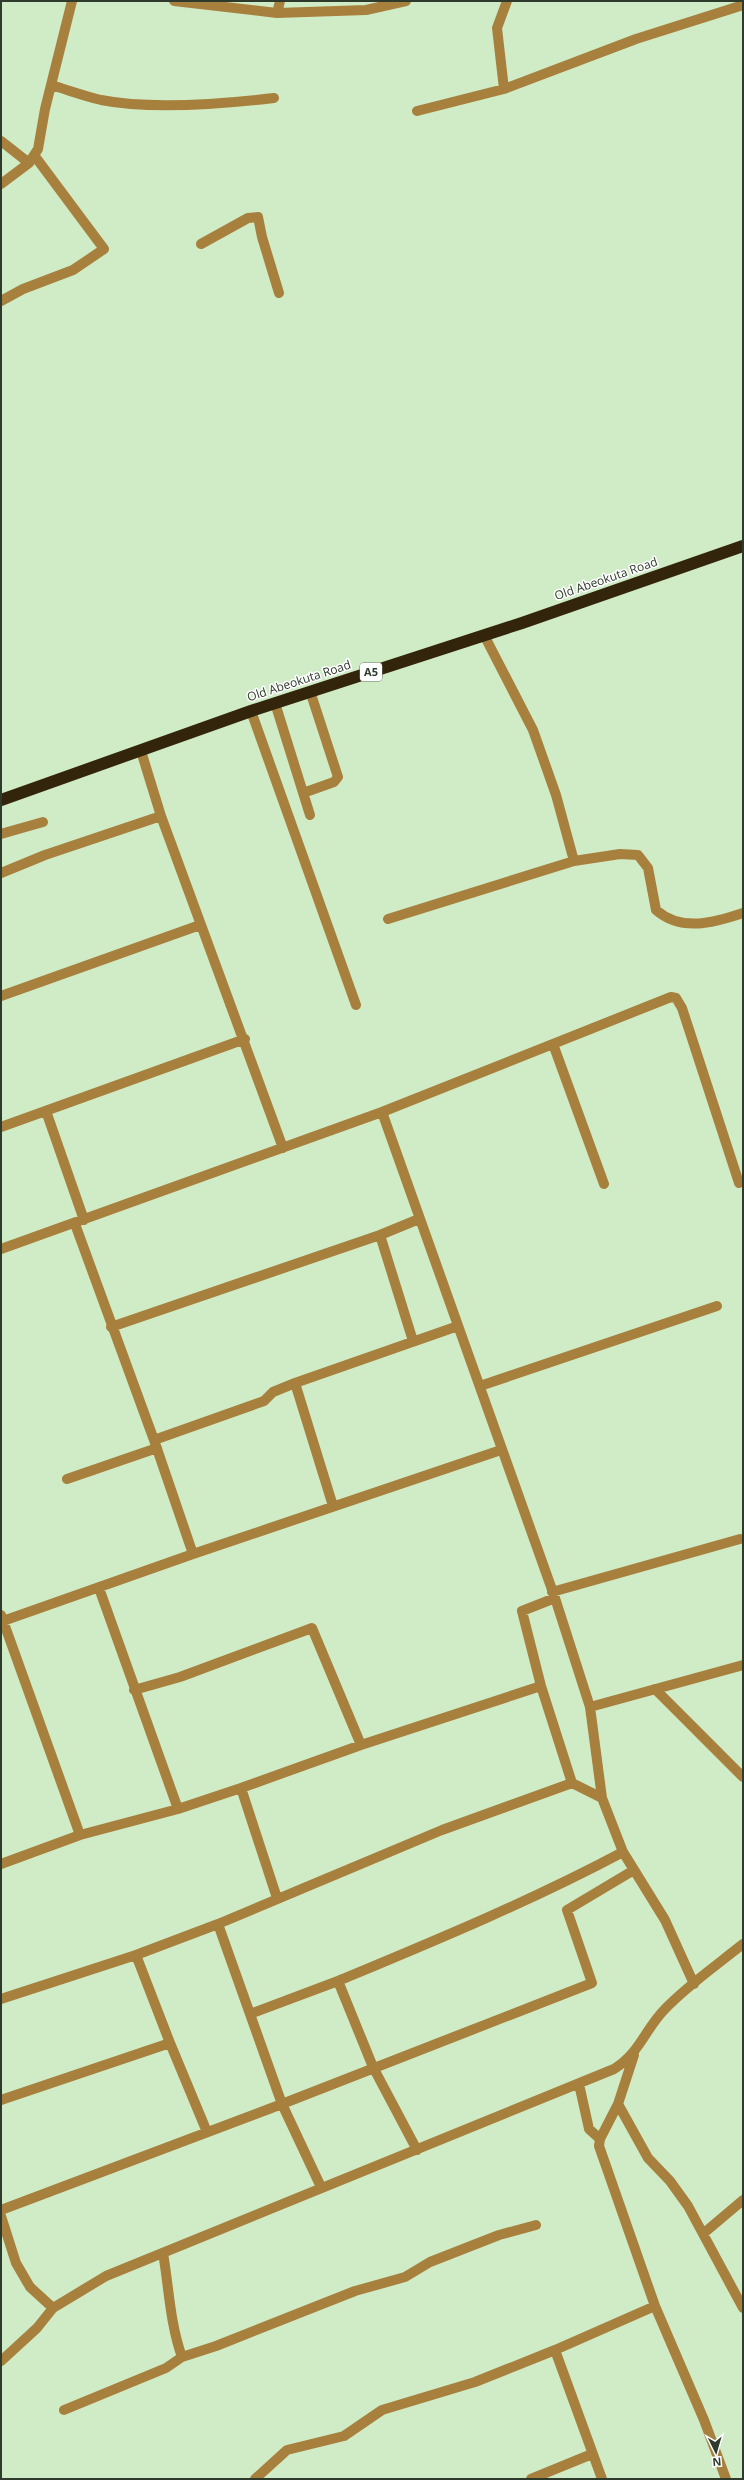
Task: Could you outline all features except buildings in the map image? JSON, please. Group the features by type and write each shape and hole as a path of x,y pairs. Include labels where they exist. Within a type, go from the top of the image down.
{"highway":[{"name":"Old Abeokuta Road","path":"1,800 251,711 484,635 743,546"}],"street":[{"path":"1,184 31,159 38,149 72,1"},
{"path":"174,1 277,13 366,10 406,1"},
{"path":"277,13 280,1"},
{"path":"504,89 496,28 507,1"},
{"path":"417,111 504,89 636,39 743,5"},
{"path":"52,85 101,100 138,103 229,104 274,98"},
{"path":"1,141 31,159 104,249 73,270 23,289 1,301"},
{"path":"201,244 248,218 258,217 262,237 279,293"},
{"path":"484,635 533,730 556,795 574,861"},
{"path":"303,792 334,782 338,777 310,691"},
{"path":"275,703 310,815"},
{"path":"251,711 356,1005"},
{"path":"141,751 161,816 283,1148"},
{"path":"1,873 45,855 161,816"},
{"path":"1,834 43,822"},
{"path":"388,918 574,861 620,854 638,855 648,868 656,910 672,921 686,925 723,920 743,913"},
{"path":"1,996 200,925"},
{"path":"1,1249 382,1112 671,997 676,998 682,1008 739,1183"},
{"path":"1,1127 244,1039"},
{"path":"553,1044 604,1184"},
{"path":"46,1111 111,1327 156,1444 193,1554"},
{"path":"382,1112 480,1386 501,1450 553,1595 590,1707 602,1798 624,1852 665,1920 694,1984"},
{"path":"111,1327 380,1235 419,1219"},
{"path":"380,1235 414,1341"},
{"path":"480,1386 717,1306"},
{"path":"67,1479 264,1401 273,1392 295,1383 458,1326"},
{"path":"295,1383 334,1506"},
{"path":"80,1835 2,1618 99,1588 193,1554 501,1450"},
{"path":"602,1798 572,1783 541,1686 522,1610 553,1595 740,1539"},
{"path":"99,1588 134,1690 178,1809"},
{"path":"134,1690 180,1677 312,1628 361,1745"},
{"path":"590,1707 743,1665"},
{"path":"1,1864 80,1835 178,1809 361,1745 541,1686"},
{"path":"655,1689 743,1777"},
{"path":"1,1999 136,1955 218,1924 442,1830 572,1783"},
{"path":"241,1788 277,1898"},
{"path":"250,2014 338,1981 485,1920 563,1884 624,1852"},
{"path":"1,2210 282,2104 373,2067 592,1983 567,1910 634,1870"},
{"path":"218,1924 282,2104 320,2187"},
{"path":"726,2479 704,2420 654,2306 599,2146 600,2139 618,2104 637,2050 657,2017 694,1984 743,1944"},
{"path":"136,1955 170,2043 207,2132"},
{"path":"338,1981 373,2067 417,2150"},
{"path":"1,2100 170,2043"},
{"path":"1,2361 37,2328 54,2308 106,2276 320,2187 417,2150 579,2084 614,2069 625,2062 637,2050"},
{"path":"579,2084 589,2129 600,2139"},
{"path":"618,2104 648,2158 670,2181 704,2233 743,2308"},
{"path":"704,2233 743,2200"},
{"path":"1,2216 16,2263 30,2287 54,2308"},
{"path":"64,2410 166,2368 182,2357 216,2346 356,2291 405,2276 430,2262 492,2237 536,2225"},
{"path":"163,2253 171,2299 172,2328 182,2357"},
{"path":"255,2479 287,2450 344,2436 382,2410 475,2382 555,2350 654,2306"},
{"path":"555,2350 602,2479"},
{"path":"531,2479 592,2454"}]}
